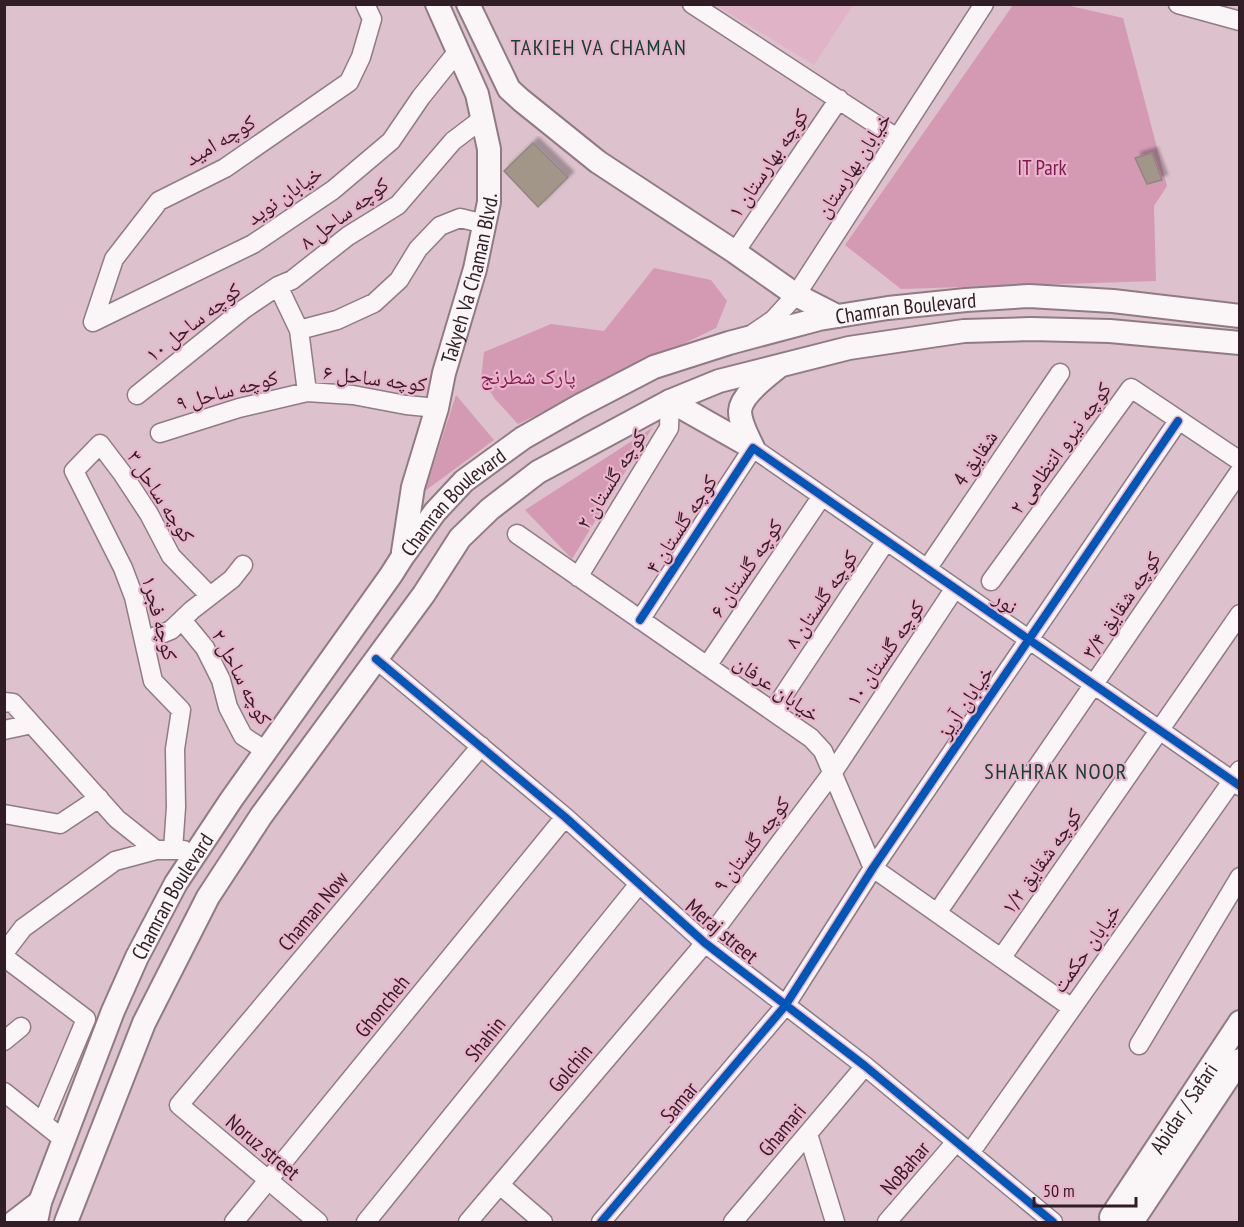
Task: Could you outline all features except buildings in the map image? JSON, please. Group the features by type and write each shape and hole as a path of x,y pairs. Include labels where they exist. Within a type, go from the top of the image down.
{"main road":[{"name":"Takyeh Va Chaman Blvd.","path":"403,556 413,487 475,269 489,202 489,149 477,94 437,4"},
{"path":"468,4 509,89"},
{"path":"460,55 469,61 478,59 488,46"},
{"path":"477,94 485,87 494,84 509,89 598,162 796,295 837,316"},
{"name":"Chamran Boulevard","path":"39,1216 63,1139 113,1011 137,957 176,883 403,556 435,512 464,481 523,438 654,367 746,338 837,316 888,308 1029,296 1113,301 1239,315"},
{"name":"Chamran Boulevard","path":"66,1222 144,1023 208,897 261,816 424,594 460,538 490,509 538,472 670,401 719,381 849,348 975,331 1031,329 1110,331 1239,343"},
{"path":"753,448 742,423 740,409 754,387 783,363"},
{"path":"670,401 753,448"},
{"name":"Abidar / Safari","path":"1112,1222 1111,1217 1239,1022"},
{"name":"Abidar / Safari","path":"1131,1222 1239,1059"},
{"path":"14,1222 39,1216"}],"street":[{"name":"کوچه امید","path":"93,322 114,259 159,201 225,168 349,82 361,57 372,19 365,4"},
{"path":"692,4 897,138"},
{"name":"خیابان بهارستان","path":"746,338 774,320 796,295 984,4"},
{"path":"1178,4 1235,15"},
{"name":"خیابان نوید","path":"93,322 253,244 333,190 391,141 420,97 460,55"},
{"name":"کوچه بهارستان ۱","path":"735,252 839,99"},
{"name":"کوچه ساحل ۸","path":"278,286 292,280 348,236 398,205 453,141 482,119"},
{"path":"299,330 337,320 374,303 399,279 418,249 440,226 460,218 484,224"},
{"path":"278,286 299,330 307,392"},
{"name":"کوچه ساحل ۱۰","path":"137,395 244,309 278,286"},
{"name":"شقایق 4","path":"927,569 1060,373"},
{"name":"کوچه نیرو انتظامی ۲","path":"991,581 1131,388 1239,461"},
{"name":"کوچه ساحل ۶","path":"307,392 437,408"},
{"name":"کوچه ساحل ۹","path":"160,433 239,408 307,392"},
{"name":"کوچه گلستان ۲","path":"578,577 669,428 670,401"},
{"name":"خیابان آریز","path":"785,1006 873,868 1178,421"},
{"name":"کوچه ساحل ۳","path":"100,444 149,514 171,556 210,596"},
{"name":"کوچه فجر۱","path":"100,444 74,471 123,568 134,597 153,681 181,710 175,750 176,807 165,850"},
{"name":"نور","path":"753,448 1159,730 1237,779"},
{"name":"کوچه گلستان ۴","path":"640,620 753,448"},
{"name":"کوچه شقایق ۳/۴","path":"937,913 1239,471"},
{"name":"کوچه گلستان ۶","path":"707,666 822,496"},
{"name":"خیابان عرفان","path":"517,534 811,738 823,751 873,868"},
{"name":"کوچه گلستان ۸","path":"772,711 886,541"},
{"path":"144,641 171,630 232,579 243,565"},
{"name":"کوچه گلستان ۱۰","path":"833,772 955,588"},
{"name":"کوچه شقایق ۱/۲","path":"1002,957 1239,614"},
{"name":"کوچه ساحل ۲","path":"182,620 205,648 221,680 228,707 243,736 266,751"},
{"name":"Meraj street","path":"376,659 565,817 705,943 866,1066 1053,1222"},
{"path":"4,702 13,703 117,819 165,850"},
{"path":"4,730 32,724"},
{"name":"Chaman Now","path":"179,1105 481,746"},
{"name":"کوچه گلستان ۹","path":"705,943 833,772"},
{"name":"خیابان حکمت","path":"963,1147 1072,1008 1237,779"},
{"path":"4,814 60,824 99,798"},
{"name":"Ghoncheh","path":"234,1222 565,817"},
{"path":"4,953 23,928 115,861 165,850 198,850"},
{"path":"873,868 1072,1008"},
{"path":"1139,1045 1239,877"},
{"name":"Shahin","path":"366,1222 639,884"},
{"name":"Golchin","path":"468,1222 705,943"},
{"path":"4,957 87,1019 43,1122"},
{"name":"Samar","path":"601,1222 785,1006"},
{"path":"4,1041 21,1027"},
{"name":"Ghamari","path":"733,1222 866,1066"},
{"path":"4,1092 63,1139"},
{"name":"Noruz street","path":"179,1105 318,1222"},
{"path":"808,1134 835,1222"},
{"name":"NoBahar","path":"887,1222 963,1147"},
{"path":"500,1185 543,1222"}],"shaded area":[{"path":"720,4 853,5 814,65 719,7"}],"green space":[{"name":"IT Park","path":"1013,5 1066,5 1123,18 1167,186 1154,206 1156,281 901,289 845,245"},
{"name":"پارک شطرنج","path":"654,268 711,280 727,301 716,328 518,424 495,399 481,378 484,352 551,324 604,331"},
{"path":"456,395 494,440 425,491"},
{"path":"652,428 572,559 525,510"}],"cycle path":[{"path":"601,1222 785,1006 873,868 1178,421"},
{"path":"640,620 753,448 1240,786"},
{"path":"376,659 565,817 705,943 865,1066 1053,1222"}],"district":[{"name":"TAKIEH VA CHAMAN","path":"599,47"},
{"name":"SHAHRAK NOOR","path":"1056,771"}]}
